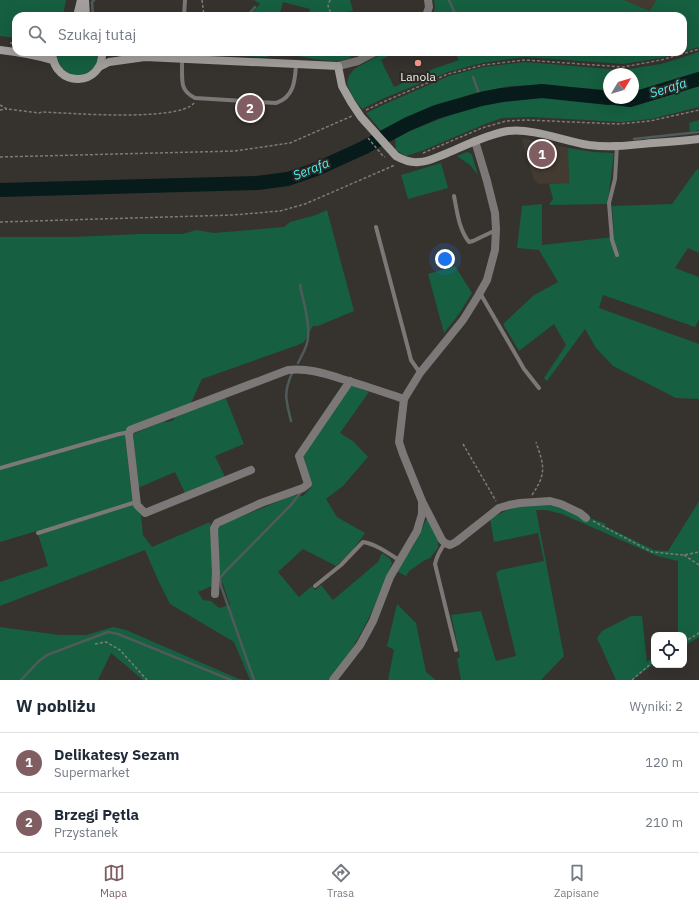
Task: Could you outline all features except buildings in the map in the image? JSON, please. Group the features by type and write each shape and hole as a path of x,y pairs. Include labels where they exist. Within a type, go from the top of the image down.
{"street":[{"path":"78,12 81,0"},
{"path":"85,0 86,12"},
{"path":"427,12 429,7 428,0"},
{"path":"0,50 12,51"},
{"path":"37,56 52,56 55,67 61,74 72,79 90,76 98,67 101,56"},
{"path":"138,56 145,58"},
{"path":"98,67 110,62 182,56 338,66 366,56"},
{"path":"338,66 344,90 359,115 392,153 401,159 411,162 420,162 433,159 475,141 502,132 517,131 535,133 590,145 616,146 699,139"},
{"path":"475,141 495,213 495,250 487,280 480,293 463,320 420,373 404,399 399,442 422,501 445,543 450,545 456,542 500,508 509,505 550,501 561,504 580,513 586,518"},
{"path":"251,470 144,513 137,505 129,435 130,430 288,370 298,369 317,371 404,399"},
{"path":"215,594 216,573 214,528 217,523 255,506 303,488 308,484 299,456 350,381"},
{"path":"333,680 360,645 373,621 390,576 417,531 422,514 422,501"}],"lane":[{"path":"184,12 185,0"},
{"path":"182,56 182,84 185,91 195,98 280,102 288,96 293,88 296,64"},
{"path":"616,146 615,179 609,203 612,240 617,255"},
{"path":"454,196 464,234 470,242 496,229"},
{"path":"376,227 409,354 411,360 420,373"},
{"path":"480,293 524,369 539,388"},
{"path":"0,468 130,432"},
{"path":"38,533 137,501"},
{"path":"315,586 341,565 363,542 380,548 399,560"},
{"path":"445,543 436,557 435,564 456,650"}],"path":[{"path":"202,0 204,12"},
{"path":"330,0 328,6 330,12"},
{"path":"687,52 699,49"},
{"path":"0,157 235,151 290,143 359,115 383,102 448,74 482,65 525,60 623,67 675,56"},
{"path":"0,110 7,109 38,113 118,116 172,112 187,109 194,103"},
{"path":"0,105 7,109"},
{"path":"365,134 383,156"},
{"path":"0,222 124,218"},
{"path":"528,502 542,475 542,460 536,442"},
{"path":"463,444 500,508"},
{"path":"586,518 652,552 684,555 699,552"},
{"path":"684,555 699,565"},
{"path":"687,640 699,634"},
{"path":"95,644 106,642 120,650 147,680"},
{"path":"632,680 651,664"}],"shaded area":[{"path":"624,0 656,0 650,11"},
{"path":"522,138 568,148 569,183 538,184 534,179 527,159"}],"green space":[{"path":"0,0 66,0 64,12 12,12 12,38 0,36"},
{"path":"254,0 350,0 353,11 309,12 310,9 283,2 280,12 253,12 260,4"},
{"path":"434,0 624,0 650,11 656,0 699,0 699,47 687,51 687,12 434,12"},
{"path":"699,52 699,74 639,90 639,68 635,68 661,64"},
{"path":"57,56 98,56 98,60 88,72 78,75 67,72 63,69"},
{"path":"240,56 268,56 268,57"},
{"path":"298,56 350,56 351,58 338,61"},
{"path":"378,56 388,56 381,60 394,87 433,69 459,60 457,56 668,56 623,64 525,57 482,63 448,72 382,99 362,109 352,96 347,83 349,76 354,69"},
{"path":"525,62 603,68 603,90 541,85 510,86 476,93 422,111 383,133 366,113 449,76 483,67"},
{"path":"699,86 699,107 651,119 621,122 532,117 502,118 406,156 396,150 395,137 467,108 509,100 548,95 603,101 603,104 636,105"},
{"path":"699,120 699,130 690,132 689,123"},
{"path":"568,148 593,152 614,153 608,201 606,204 549,205 553,199 549,184 569,183"},
{"path":"467,152 472,155 478,175 470,165 457,156"},
{"path":"441,163 448,188 408,199 401,175"},
{"path":"697,169 699,170 699,253 688,248 675,268 699,277 699,320 695,327 603,295 599,308 699,344 699,399 676,398 613,366 596,348 585,329 547,381 544,378 566,345 554,324 519,351 503,324 534,295 558,282 539,250 517,248 522,206 542,204 542,245 614,237 612,206 672,204"},
{"path":"327,210 354,311 318,326 313,326 304,342 298,345 202,379 190,405 131,427 125,437 134,506 141,515 143,535 152,547 210,522 213,559 212,586 198,592 203,600 211,601 219,608 230,605 220,575 217,536 218,528 225,523 294,495 303,496 312,486 303,454 351,385 369,392 340,433 354,442 368,457 343,486 326,499 337,517 365,533 353,550 336,566 303,549 278,572 299,597 312,586 315,590 321,585 333,600 378,562 382,553 390,559 392,563 372,612 360,636 346,658 328,680 250,680 234,642 170,604 145,550 0,606 0,582 48,566 37,531 0,542 0,237 183,234 196,230 214,233 284,227 290,222 316,215"},
{"path":"455,266 472,293 459,314 444,333 428,274"},
{"path":"225,396 244,444 215,456 225,477 185,493 175,472 138,488 133,434 164,421 168,422 174,420 175,417"},
{"path":"699,501 699,637 687,644 687,632 678,632 678,561 657,556 562,514 546,510 536,510 564,656 541,680 461,680 457,659 460,657 451,615 481,611 496,661 516,656 496,573 500,570 544,561 538,533 494,542 490,519 516,506 534,504 557,506 606,524 605,526 654,550 668,551"},
{"path":"426,520 428,520 438,540 438,548 430,558 409,571 406,576 396,571 414,545"},
{"path":"397,604 416,623 426,672 436,680 388,680 394,650 387,646"},
{"path":"631,616 642,616 647,662 651,659 651,666 632,680 616,680 597,638 602,631"},
{"path":"0,627 59,635 86,635 113,627 126,630 239,679 245,680 143,680 111,653 98,680 0,680"}],"waterway":[{"path":"93,12 92,2 94,0"},
{"path":"449,0 454,12"},
{"path":"251,12 255,7"},
{"path":"473,77 481,99"},
{"name":"Serafa","path":"639,97 699,79"},
{"name":"Serafa","path":"0,190 257,183 288,179 317,169 363,148 408,124 436,112 481,99 502,95 542,91 603,97"},
{"path":"634,139 699,132"},
{"path":"298,363 308,340 307,318 300,285"},
{"path":"291,421 286,392 292,373"},
{"path":"254,680 221,586 220,578 291,505 301,492"},
{"path":"21,680 39,661 47,655 108,632 118,634 231,680"}],"place":[{"name":"Lanola","path":"418,63"},
{"name":"Brzegi Pętla","path":"250,108"},
{"name":"Delikatesy Sezam","path":"542,154"}]}
